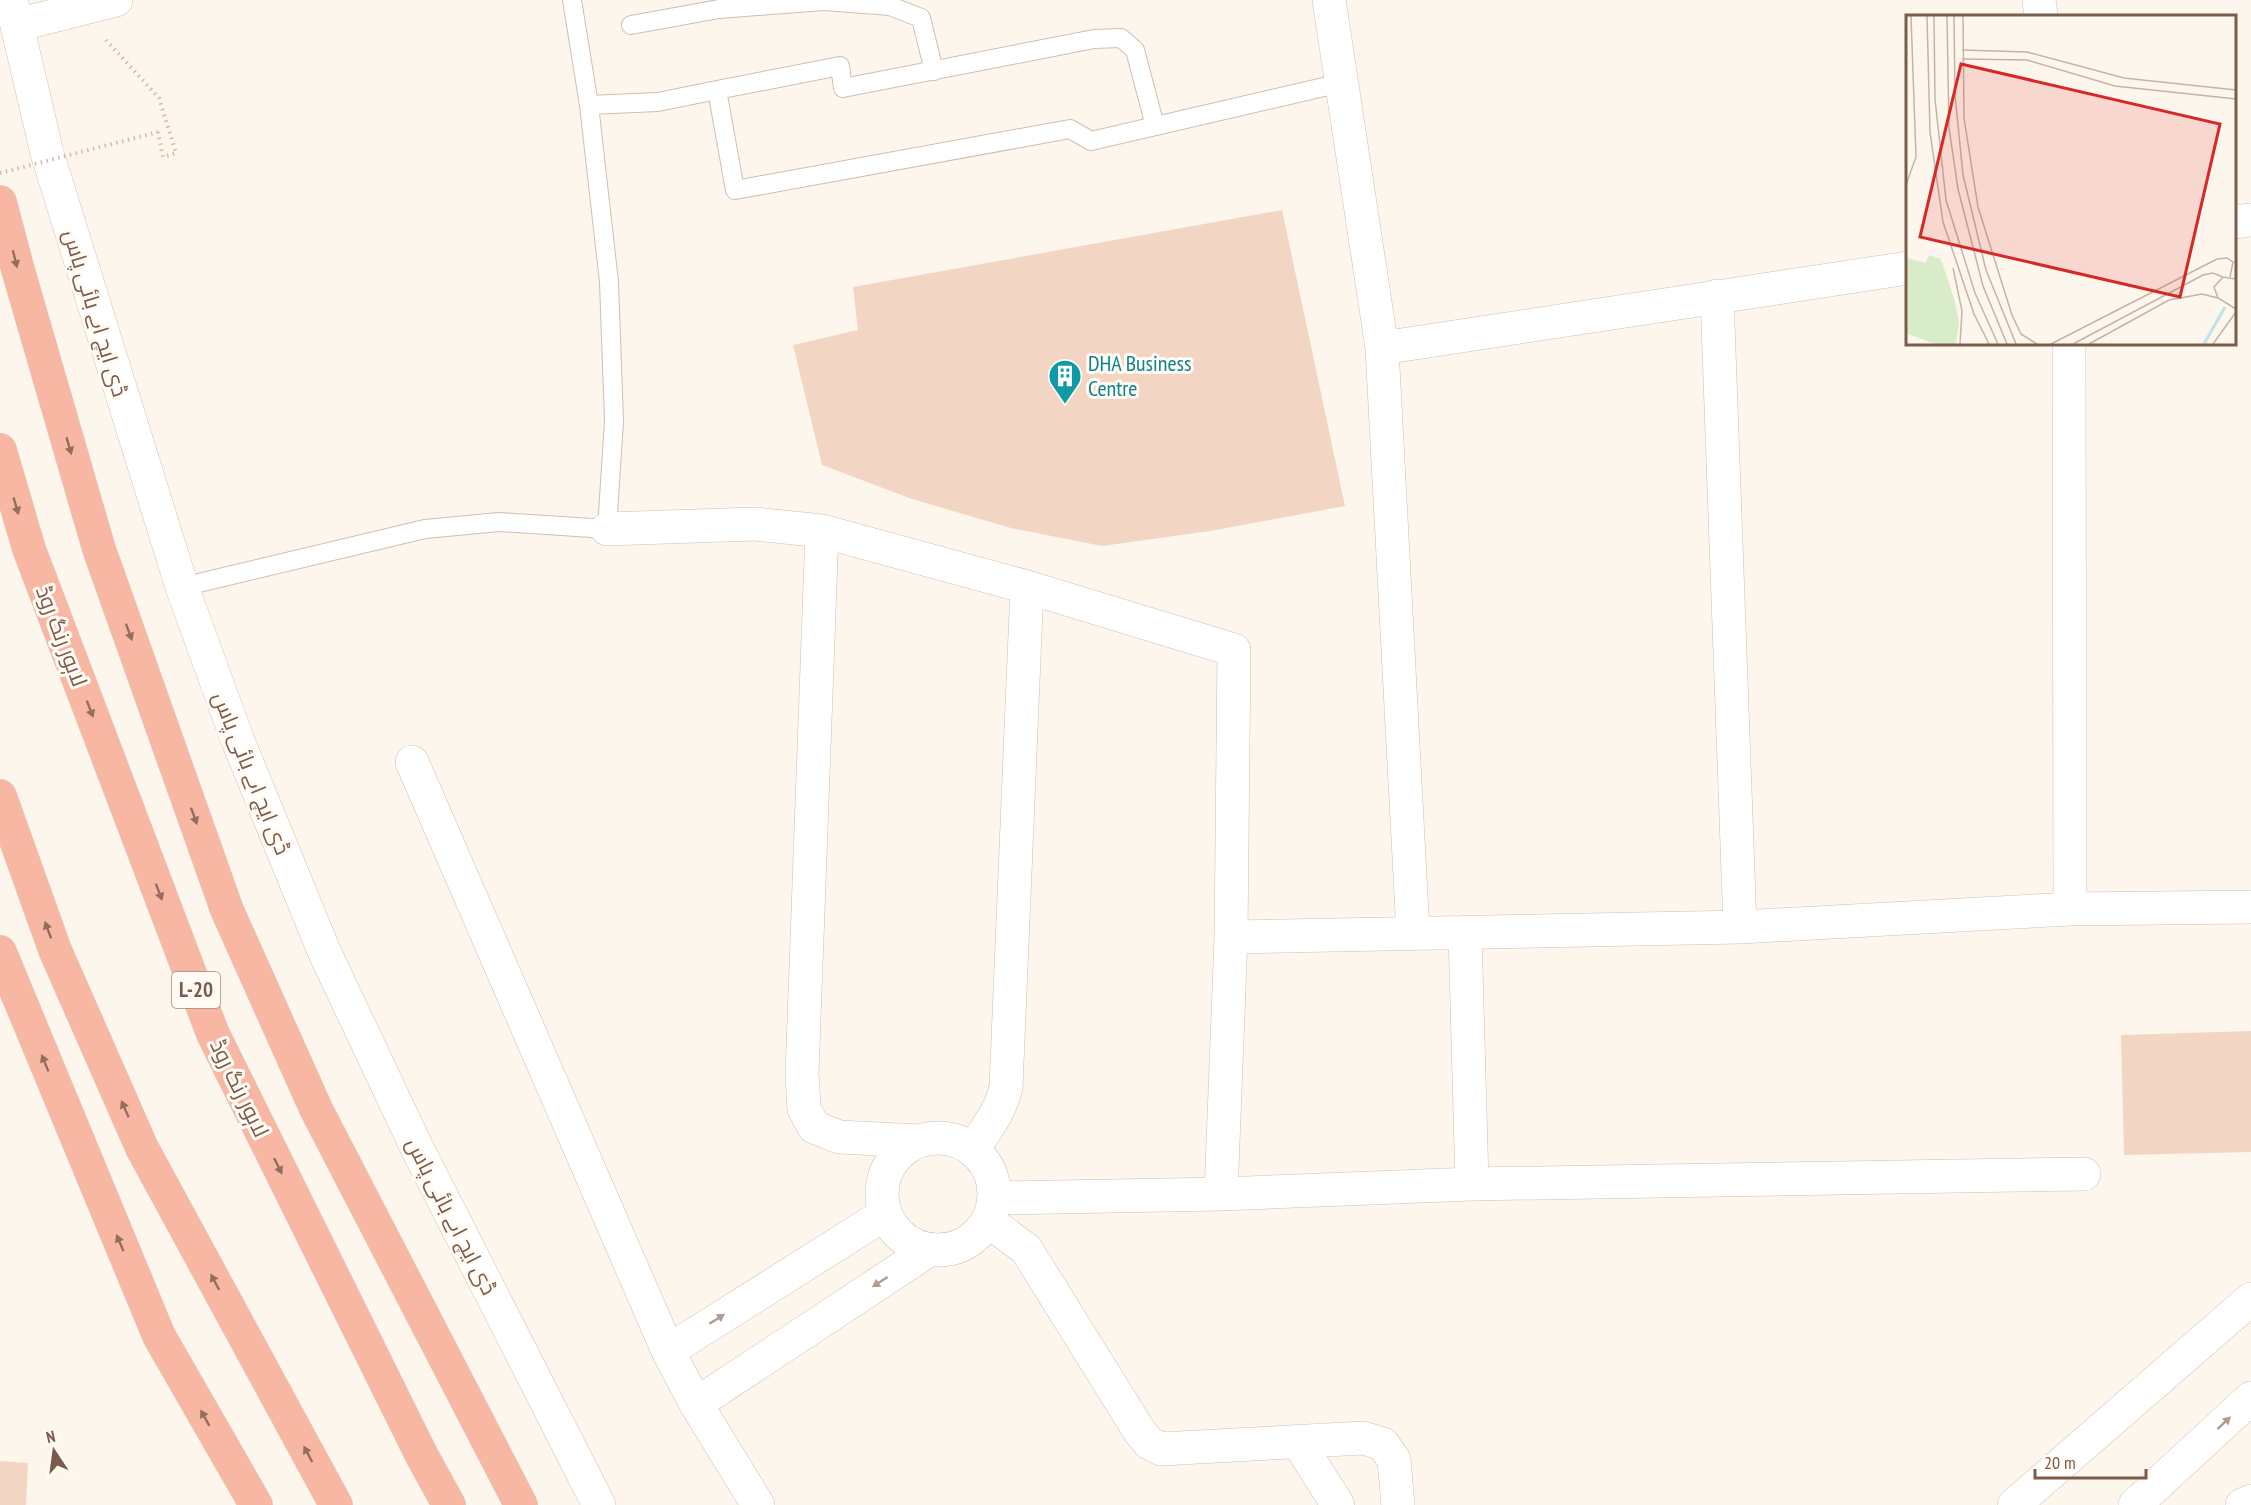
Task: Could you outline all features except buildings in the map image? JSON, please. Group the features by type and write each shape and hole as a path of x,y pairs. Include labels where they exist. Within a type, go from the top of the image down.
{"highway":[{"path":"0,202 99,549 227,910 316,1109 521,1505"},
{"name":"لاہور رنگ روڈ","path":"0,450 29,549 213,1034 422,1456 449,1505"},
{"path":"0,796 55,950 142,1148 336,1505"},
{"path":"0,952 159,1336 256,1505"},
{"path":"230,1462 248,1505"}],"street":[{"path":"1329,0 1382,348 1413,933"},
{"path":"2039,0 2041,15"},
{"path":"14,12 105,3"},
{"name":"ڈی ایچ اے بائی پاس","path":"14,12 47,153 182,587 237,741 324,951 416,1146 599,1505"},
{"path":"2236,222 2251,220"},
{"path":"1382,348 1906,268"},
{"path":"1717,296 1740,927"},
{"path":"2069,345 2070,909"},
{"path":"607,529 754,524 822,531 1027,587 1234,650 1231,936 1221,1194"},
{"path":"822,531 802,1074 804,1109 814,1127 838,1137 919,1141 937,1137 956,1140 973,1149 990,1170 992,1210 973,1239 953,1249 929,1250 910,1244 895,1232 885,1214 882,1185 894,1158 919,1141"},
{"path":"973,1149 994,1117 1003,1100 1006,1087 1027,587"},
{"path":"412,762 668,1350 696,1404 758,1505"},
{"path":"1231,936 1740,927 2070,909 2251,907"},
{"path":"1465,932 1472,1184"},
{"path":"992,1210 1221,1194 1472,1184 2084,1174"},
{"path":"992,1210 1026,1249 1149,1443 1161,1449 1363,1438 1383,1444 1394,1460 1398,1505"},
{"path":"668,1350 885,1214"},
{"path":"696,1404 929,1250"},
{"path":"2014,1505 2251,1299"},
{"path":"2135,1505 2251,1398"},
{"path":"1298,1442 1338,1505"},
{"path":"2242,1505 2251,1501"}],"lane":[{"path":"182,587 426,529 499,522 607,529 614,421 609,282 589,105 572,0"},
{"path":"631,25 719,9 754,6 824,1 890,6 921,18 934,71"},
{"path":"589,105 658,102 840,66 843,88 1094,39 1121,38 1135,50 1155,126"},
{"path":"717,90 735,190 1070,129 1091,141 1341,83"}],"path":[{"path":"0,173 158,132 163,158 176,153 159,98 106,41 105,3"}],"place":[{"name":"DHA Business Centre","path":"1065,405"}]}
